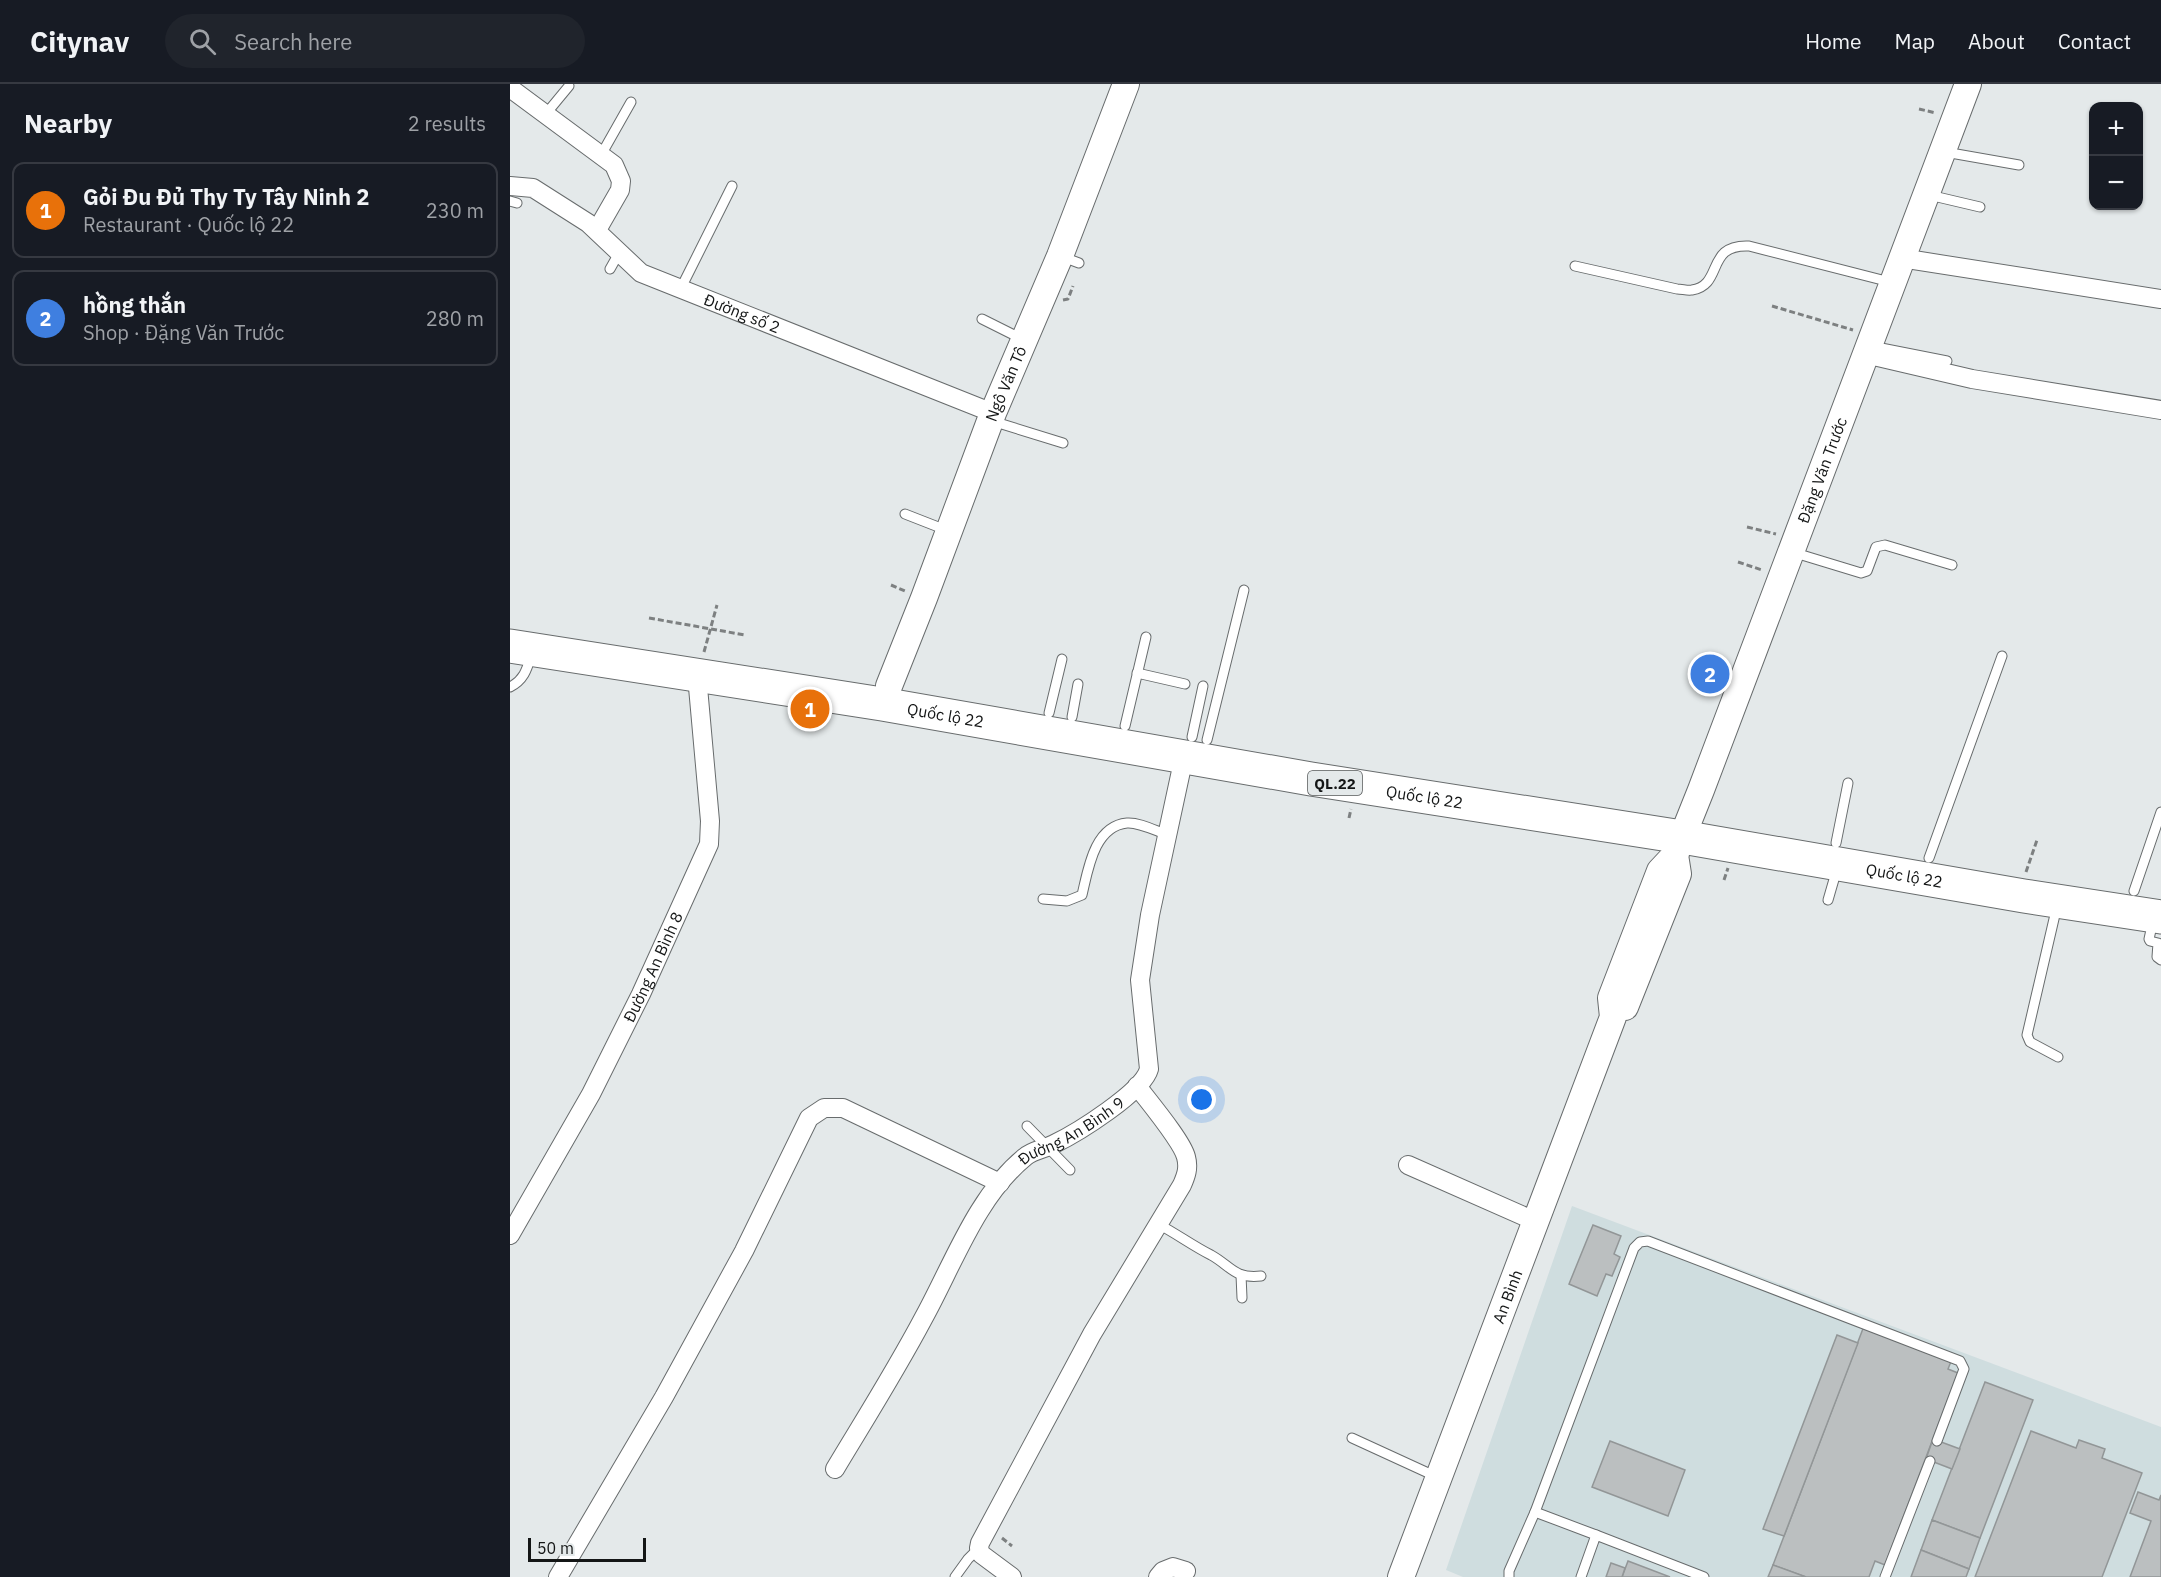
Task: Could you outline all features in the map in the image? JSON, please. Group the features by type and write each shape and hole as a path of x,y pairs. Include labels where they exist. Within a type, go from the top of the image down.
{"highway":[{"name":"Quốc lộ 22","path":"510,626 704,654 1125,726 1334,783 1682,837 1837,853 1929,858 2025,873 2153,905"},
{"name":"Quốc lộ 22","path":"522,648 704,654 882,704 1195,745"},
{"name":"Quốc lộ 22","path":"1837,853 2058,901 2153,905"}],"main road":[{"name":"Đặng Văn Trước","path":"1682,837 1968,84"},
{"name":"Ngô Văn Tô","path":"889,686 991,416 1024,340 1069,259 1121,86"},
{"name":"An Bình","path":"1401,1577 1613,1017 1627,1005 1658,927 1678,874 1682,837"}],"street":[{"path":"510,88 614,165 621,181 620,190 597,230"},
{"name":"Đường số 2","path":"512,196 533,188 570,210 597,230 614,261 991,416"},
{"path":"1901,258 2161,299"},
{"path":"1869,345 1972,379 2161,410"},
{"name":"Đường An Bình 8","path":"510,1235 591,1094 642,994 709,844 704,654"},
{"name":"Đường An Bình 9","path":"835,1469 923,1320 979,1213 1000,1183 1025,1156 1048,1147 1104,1114 1145,1079 1149,1069 1140,980 1150,915 1168,835 1195,745"},
{"path":"1012,1577 985,1558 979,1548 1092,1334 1187,1173 1186,1158 1180,1146 1137,1086"},
{"path":"558,1577 664,1397 744,1251 809,1118 824,1108 843,1108 1000,1183"},
{"path":"1408,1166 1537,1222"},
{"path":"1158,1577 1163,1571 1173,1567 1186,1571"}],"lane":[{"path":"545,115 569,86"},
{"path":"601,155 631,102"},
{"path":"1942,152 2019,165"},
{"path":"681,288 732,186"},
{"path":"1927,194 1980,207"},
{"path":"1575,266 1677,289 1692,290 1703,286 1710,279 1723,252 1732,247 1749,246 1892,283"},
{"path":"982,319 1024,340"},
{"path":"1869,345 1947,361"},
{"path":"991,416 1063,443"},
{"path":"905,514 949,531"},
{"path":"1792,545 1861,573 1867,571 1876,547 1885,545 1952,565"},
{"path":"1195,745 1244,590"},
{"path":"1125,726 1146,637"},
{"path":"510,687 524,676 522,648"},
{"path":"1929,858 2002,656"},
{"path":"1060,715 1062,659"},
{"path":"1137,673 1185,684"},
{"path":"1060,715 1078,684"},
{"path":"1195,745 1203,686"},
{"path":"1828,900 1848,783"},
{"path":"2161,812 2149,939 2159,945 2157,957 2161,960"},
{"path":"1044,898 1067,901 1082,895 1093,854 1101,838 1115,826 1129,823 1168,835"},
{"path":"2058,901 2027,1035 2030,1042 2058,1057"},
{"path":"1027,1126 1070,1170"},
{"path":"1158,1224 1180,1235 1231,1270 1241,1275 1261,1276"},
{"path":"1509,1577 1509,1571 1535,1512 1634,1248 1640,1242 1648,1241 1960,1361 1964,1369 1937,1441"},
{"path":"1241,1275 1242,1298"},
{"path":"1352,1438 1439,1478"},
{"path":"1885,1577 1930,1461"},
{"path":"1535,1512 1704,1577"},
{"path":"1581,1577 1596,1535"},
{"path":"955,1577 979,1548"}],"path":[{"path":"1772,306 1869,345"},
{"path":"1747,527 1792,545"},
{"path":"1738,562 1781,577"},
{"path":"704,654 717,605"},
{"path":"650,618 704,654"},
{"path":"704,654 745,635"},
{"path":"2025,873 2037,840"}],"shaded area":[{"path":"1572,1206 2161,1427 2161,1577 1463,1577 1446,1570"}],"building":[{"path":"1593,1225 1621,1236 1614,1254 1620,1257 1612,1276 1606,1274 1597,1296 1569,1284"},
{"path":"1864,1326 1952,1359 1948,1369 1958,1373 1885,1565 1875,1561 1869,1577 1806,1577 1773,1565"},
{"path":"1837,1335 1858,1343 1784,1536 1763,1529"},
{"path":"1985,1382 2033,1400 1980,1538 1932,1520"},
{"path":"2031,1431 2076,1448 2079,1440 2105,1449 2102,1458 2142,1473 2102,1577 1975,1577"},
{"path":"1933,1439 1960,1449 1952,1469 1926,1459"},
{"path":"1610,1441 1685,1470 1668,1516 1592,1487"},
{"path":"2138,1492 2159,1500 2161,1495 2161,1577 2130,1577 2151,1521 2130,1513"},
{"path":"1932,1520 1980,1538 1969,1569 1921,1550"},
{"path":"1921,1550 1969,1569 1966,1577 1911,1577"},
{"path":"1628,1561 1670,1577 1622,1577"},
{"path":"1611,1563 1625,1568 1622,1577 1606,1577"},
{"path":"1773,1565 1806,1577 1768,1577"}],"place":[{"name":"hồng thắn","path":"1710,674"},
{"name":"Gỏi Đu Đủ Thy Ty Tây Ninh 2","path":"810,709"}]}
